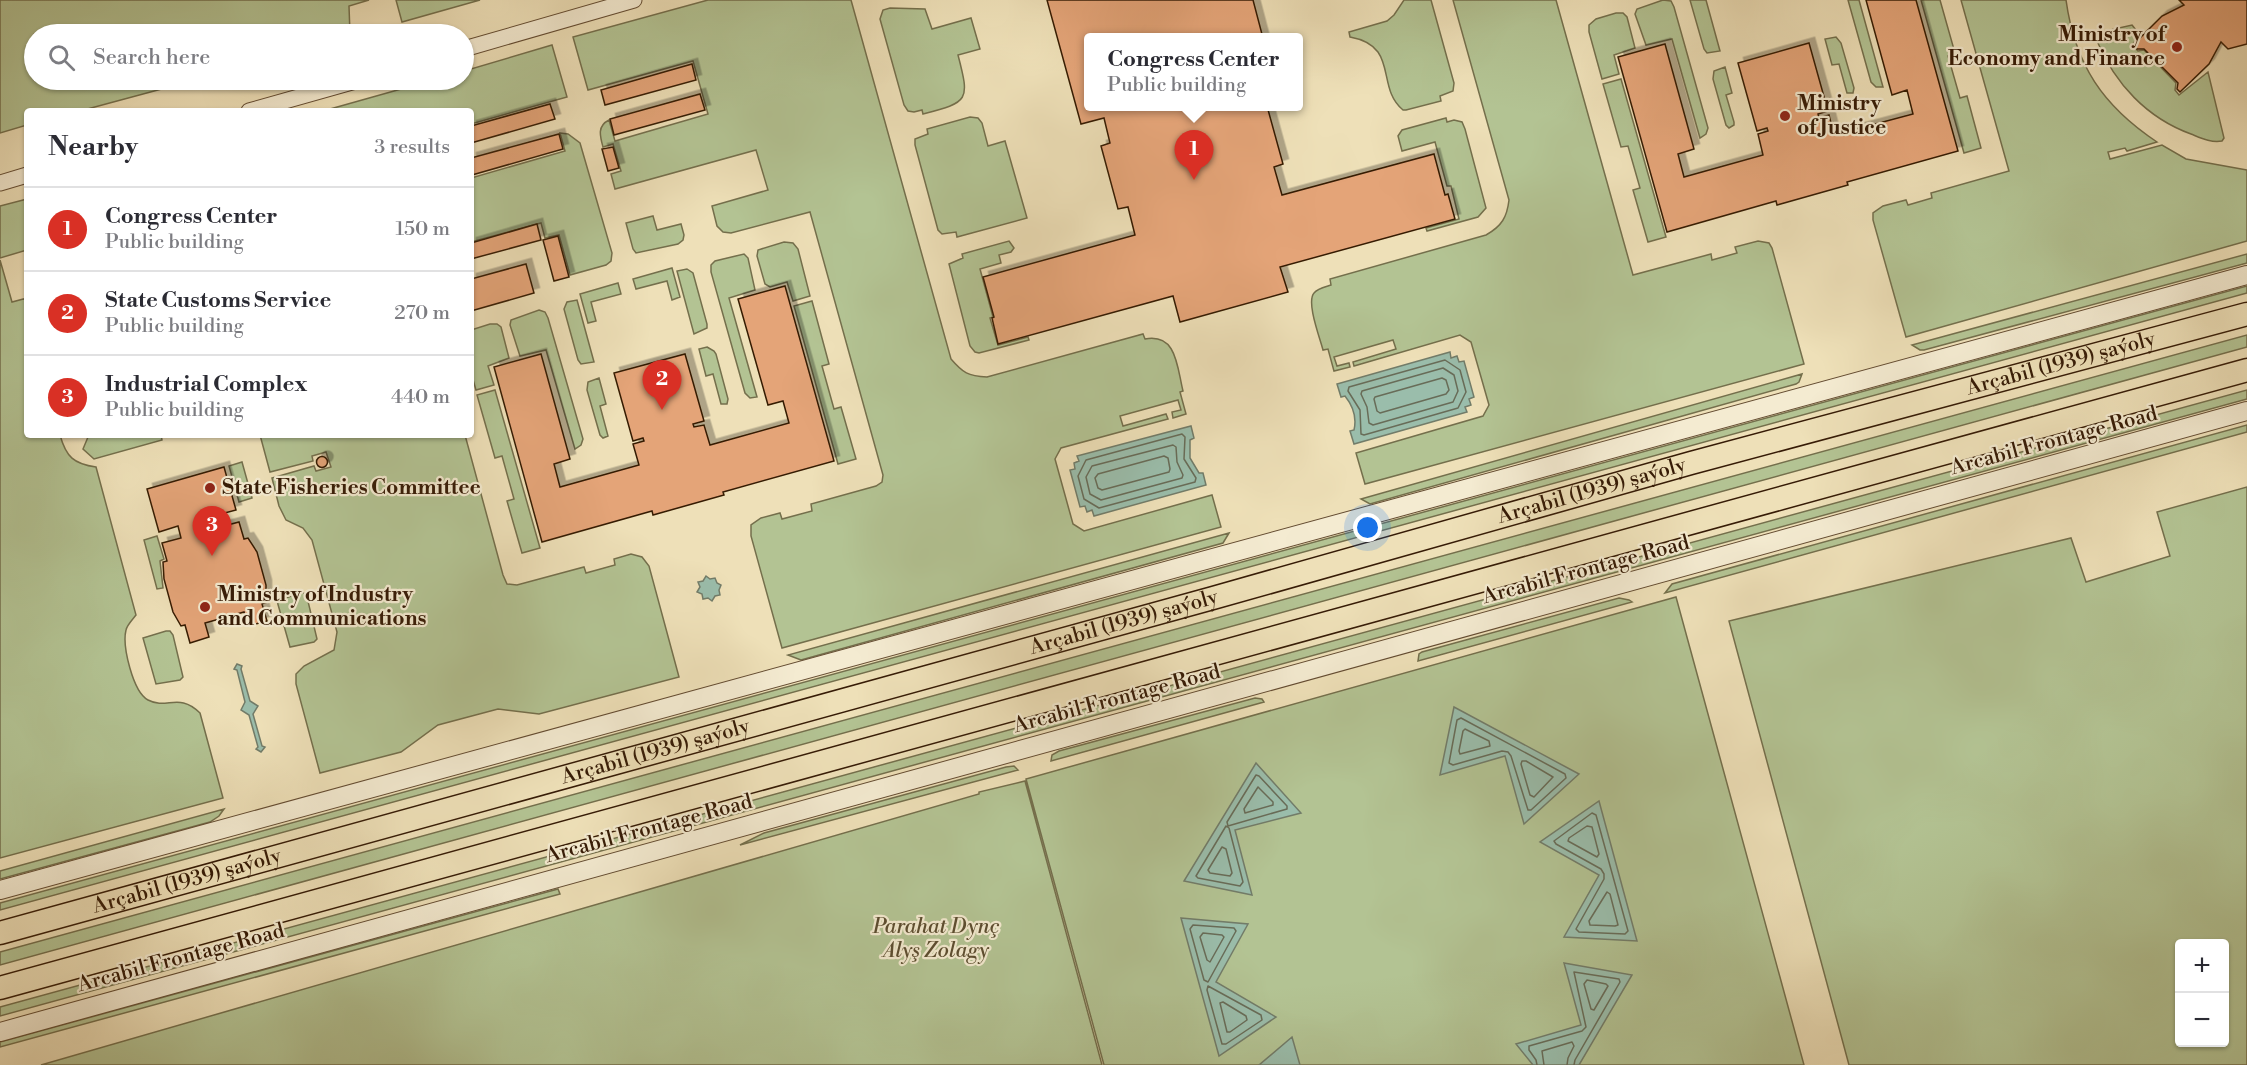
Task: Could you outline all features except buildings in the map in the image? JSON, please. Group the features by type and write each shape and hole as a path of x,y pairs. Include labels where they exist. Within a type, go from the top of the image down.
{"main road":[{"name":"Arçabil (1939) şaýoly","path":"0,933 1213,598 1691,463 2247,314"},
{"path":"0,988 2247,370"}],"street":[{"path":"474,46 634,0"},
{"path":"260,108 323,90"},
{"path":"0,183 24,176"},
{"path":"0,890 2247,275"},
{"name":"Arcabil Frontage Road","path":"0,1032 2247,411"}],"green space":[{"path":"0,0 369,0 349,6 350,24 24,24 24,90 158,90 91,108 24,108 24,126 0,133"},
{"path":"396,0 480,0 402,22"},
{"path":"708,0 851,0 951,359 963,371 970,375 987,377 1143,334 1145,339 1164,341 1170,346 1177,362 1183,391 1180,392 1186,414 1173,418 1172,412 1181,410 1178,400 1120,416 1123,426 1166,414 1168,419 1061,448 1055,459 1073,524 1084,531 1212,495 1221,527 782,648 751,536 751,525 761,518 780,513 782,519 812,511 811,504 876,486 882,482 883,475 810,212 731,233 723,232 717,226 712,206 768,190 756,150 615,189 611,174 621,171 613,144 603,147 600,132 605,122 609,120 615,141 708,114 693,61 588,90 573,37"},
{"path":"1404,0 1431,0 1454,83 1453,91 1440,96 1441,101 1406,110 1403,110 1395,101 1385,68 1375,49 1365,42 1350,37 1349,32 1387,21"},
{"path":"1453,0 1556,0 1633,275 1711,254 1712,260 1737,253 1735,247 1758,241 1769,243 1804,364 1365,484 1356,453 1483,416 1489,405 1471,342 1460,335 1354,366 1353,362 1396,349 1393,340 1334,357 1337,366 1349,363 1350,367 1334,371 1328,349 1323,350 1312,304 1314,293 1331,285 1330,279 1486,235 1500,224 1505,216 1509,200"},
{"path":"1663,0 1671,1 1674,7 1708,128 1706,134 1700,138 1672,39 1646,45 1635,14 1637,9"},
{"path":"1690,0 1706,0 1720,51 1707,53 1704,49"},
{"path":"1848,0 1859,0 1883,87 1876,87 1871,82"},
{"path":"1921,0 1940,0 1955,53 1948,56 1960,98 1967,96 1981,148 1964,153"},
{"path":"1961,0 2066,0 2076,45 2095,82 2121,114 2157,142 2127,151 2125,148 2108,152 2110,159 2162,145 2186,159 2247,170 2247,241 1906,337 1873,220 1873,213 1883,206 1906,200 1908,205 1932,198 1931,193 2009,171"},
{"path":"890,8 925,9 932,29 971,18 980,49 958,55 964,91 957,102 923,114 922,110 908,111 904,105 880,19 883,10"},
{"path":"1623,13 1627,17 1635,48 1614,55 1619,74 1602,79 1589,25 1596,19"},
{"path":"2132,25 2140,35 2132,45 2138,51 2144,50 2176,83 2175,90 2179,95 2208,72 2224,138 2222,141 2206,140 2160,119 2134,98 2123,85 2104,57 2097,41 2103,40 2101,32"},
{"path":"1836,37 1841,43 1854,88 1853,93 1847,93 1839,64 1832,65 1825,39"},
{"path":"552,45 567,97 474,123 474,108 334,108 398,90 474,90 474,68"},
{"path":"1725,67 1732,93 1726,95 1734,122 1734,125 1729,128 1726,125 1713,79 1714,71"},
{"path":"1621,79 1666,237 1648,242 1633,190 1640,188 1628,146 1621,147 1603,84"},
{"path":"970,117 978,118 982,123 988,146 1005,141 1027,218 957,237 956,232 942,234 938,230 915,139 928,134 927,129"},
{"path":"1446,118 1447,122 1454,120 1462,122 1486,208 1478,217 1427,231 1426,228 1459,219 1451,186 1447,186 1435,142 1402,151 1398,136 1402,130"},
{"path":"560,133 568,134 580,143 612,253 611,261 606,265 570,275 559,235 545,238 541,223 474,241 474,177 565,151"},
{"path":"24,200 24,251 0,258 0,206"},
{"path":"653,216 657,230 681,224 683,240 678,244 636,253 626,223"},
{"path":"1009,241 1014,248 1011,252 999,255 1001,263 980,269 998,345 1028,337 1029,340 979,353 975,352 970,346 949,264 963,258 962,254"},
{"path":"784,242 793,243 798,249 810,296 793,301 787,282 770,287 765,284 757,256 758,250"},
{"path":"744,254 748,258 755,290 729,298 757,397 750,398 745,393 711,272 711,265 715,261"},
{"path":"2247,254 2247,263 1924,350 1912,345"},
{"path":"0,260 12,302 24,299 24,438 61,438 65,449 72,458 82,464 96,467 136,615 127,628 125,637 133,679 148,700 155,703 179,702 193,707 200,713 223,798 0,858"},
{"path":"672,268 680,297 672,300 667,281 636,289 633,279"},
{"path":"687,269 693,273 707,324 707,328 694,334 677,271"},
{"path":"618,283 621,294 591,302 596,321 588,323 580,294"},
{"path":"2247,286 2247,293 0,910 0,903"},
{"path":"577,300 594,362 581,364 578,360 564,309 567,302"},
{"path":"812,301 829,364 822,366 834,409 841,407 856,459 838,464 794,306"},
{"path":"539,310 545,312 548,318 583,439 581,445 575,449 546,350 520,356 510,325 511,320"},
{"path":"490,324 497,324 501,327 509,358 488,366 494,385 476,390 474,383 474,329"},
{"path":"2247,335 2247,347 0,965 0,952"},
{"path":"707,347 716,354 728,399 727,404 721,404 713,374 706,376 699,349"},
{"path":"1802,374 1796,384 1370,504 1361,499"},
{"path":"599,378 606,404 600,406 608,436 603,438 600,435 587,390 588,382"},
{"path":"495,390 540,548 522,553 507,501 514,499 502,456 495,458 477,395"},
{"path":"2247,390 2247,399 0,1016 0,1007"},
{"path":"2247,425 2247,432 1665,593 1672,584"},
{"path":"88,438 162,438 162,440 94,459 83,449"},
{"path":"261,438 466,438 507,584 517,585 584,567 586,573 615,565 614,559 631,554 642,557 649,566 679,677 539,714 498,709 438,725 401,752 320,773 296,684 296,674 304,666 334,650 337,632 312,540 303,528 286,520 279,506 272,478 314,466 316,471 331,467 326,452 312,456 313,461 270,472"},
{"path":"242,462 252,498 239,502 229,466"},
{"path":"2247,487 2247,1065 1849,1065 1729,621 2071,538 2086,582 2170,556 2157,512"},
{"path":"1229,533 1223,543 801,660 788,655"},
{"path":"157,536 164,559 160,561 163,588 157,589 144,540"},
{"path":"304,593 307,597 317,639 314,642 290,647 277,601"},
{"path":"1676,597 1804,1065 1104,1065 1026,779"},
{"path":"1619,598 1632,602 1418,661 1419,654 1422,652"},
{"path":"170,631 173,635 183,677 180,680 156,684 143,638"},
{"path":"1255,698 1262,699 1264,702 1051,761 1052,755 1059,751"},
{"path":"1014,766 1018,770 740,845 764,833"},
{"name":"Parahat Dynç Alyş Zolagy","path":"1025,781 1102,1065 41,1065 979,794 979,792"},
{"path":"224,809 210,822 0,879 0,871"},
{"path":"558,889 560,894 0,1047 0,1042"}],"water":[{"path":"1450,352 1451,358 1457,356 1459,362 1464,361 1474,397 1469,399 1471,405 1465,407 1467,412 1354,444 1350,431 1354,430 1354,412 1345,396 1341,397 1337,384"},
{"path":"1191,426 1194,438 1190,440 1190,458 1199,473 1203,473 1206,485 1094,516 1092,510 1087,512 1085,506 1080,507 1070,470 1075,469 1074,463 1079,461 1077,456"},
{"path":"706,576 710,579 715,578 721,585 720,595 715,596 712,601 708,598 703,599 702,594 697,592 700,587 698,582 703,581"},
{"path":"237,664 242,666 250,701 258,706 253,714 262,746 265,747 261,752 256,749 258,747 249,715 241,710 245,702 237,670 234,669"},
{"path":"1454,707 1579,774 1524,824 1505,756 1440,775"},
{"path":"1256,763 1301,813 1235,830 1252,895 1184,881"},
{"path":"1599,801 1637,941 1564,937 1599,875 1540,842"},
{"path":"1181,918 1248,924 1216,982 1276,1017 1219,1056"},
{"path":"1564,963 1632,975 1579,1065 1533,1065 1516,1044 1581,1025"},
{"path":"1292,1037 1300,1065 1259,1065"}],"place":[{"name":"Ministry of Economy and Finance","path":"2177,47"},
{"name":"Ministry of Justice","path":"1785,116"},
{"name":"Congress Center","path":"1194,180"},
{"name":"State Customs Service","path":"662,410"},
{"name":"State Fisheries Committee","path":"210,488"},
{"name":"Industrial Complex","path":"212,556"},
{"name":"Ministry of Industry and Communications","path":"205,607"}]}
